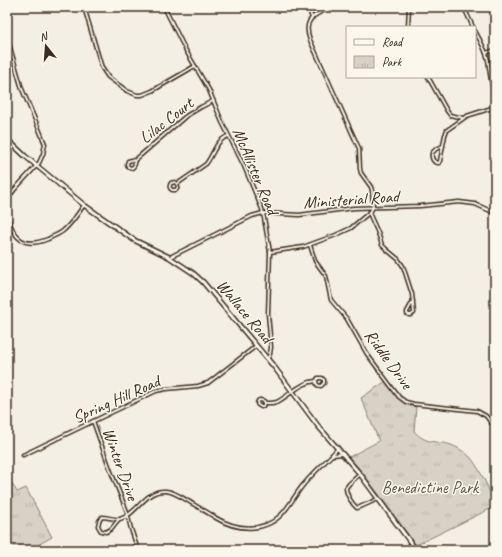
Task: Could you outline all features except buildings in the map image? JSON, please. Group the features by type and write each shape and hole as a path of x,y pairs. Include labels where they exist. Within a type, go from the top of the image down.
{"street":[{"path":"84,7 102,68 108,76 132,94 147,94 195,66"},
{"name":"McAllister Road","path":"164,7 206,86 228,136 244,166 263,213 270,252 268,314 271,347 268,358"},
{"path":"308,7 312,18"},
{"path":"270,252 303,247 346,231 369,213 373,208 372,188 360,171 358,144 309,37 308,27 314,15 332,7"},
{"path":"408,26 409,7"},
{"path":"464,7 473,26"},
{"path":"476,33 486,53 495,94"},
{"path":"7,37 22,89 44,144 43,154 40,161 14,189 7,204"},
{"path":"486,53 495,50"},
{"path":"7,59 12,57"},
{"path":"429,78 448,113 456,117 464,118"},
{"name":"Lilac Court","path":"134,161 134,166 132,168 128,167 128,161 134,161 186,116 213,101"},
{"path":"443,146 436,149 432,153 433,159 436,163 439,163 440,161 447,130 470,115 495,107"},
{"path":"177,184 175,182 171,183 169,186 172,190 176,190 177,184 206,164 222,138 228,136"},
{"name":"Wallace Road","path":"7,139 36,166 84,205 134,240 169,257 193,273 203,282 268,358 316,424 360,474 416,550"},
{"path":"494,213 495,194"},
{"name":"Ministerial Road","path":"169,257 252,216 263,213 299,215 343,209 425,206 463,202 475,204 494,213"},
{"path":"7,216 14,232 21,240 26,243 36,243 58,234 65,229 84,205"},
{"path":"369,213 382,245 402,264 412,291 413,301 414,313 409,316 407,311 413,301"},
{"name":"Riddle Drive","path":"310,245 315,261 326,276 331,300 350,323 367,354 401,399 414,404 477,411 486,416 495,428"},
{"name":"Spring Hill Road","path":"23,455 156,391 198,386 208,383 257,345"},
{"path":"265,403 278,402 306,383 316,381 318,378 323,379 324,383 320,386 316,384 316,381"},
{"name":"Winter Drive","path":"93,421 128,515 131,530 138,550"},
{"path":"119,519 102,517 98,526 101,531 106,532 111,529 119,519 128,515 151,494 166,491 176,494 219,520 231,525 246,528 262,526 273,521 281,514 305,483 338,448"},
{"path":"332,455 343,454"},
{"path":"360,474 346,488 346,493 354,506 360,508 379,499"}],"green space":[{"name":"Benedictine Park","path":"386,381 401,401 410,406 416,407 414,431 427,440 451,445 468,455 473,460 482,475 490,492 492,508 416,545 363,473 349,457 379,441 361,398"},
{"path":"7,475 17,492 26,488 52,537 29,550 7,550"}]}
